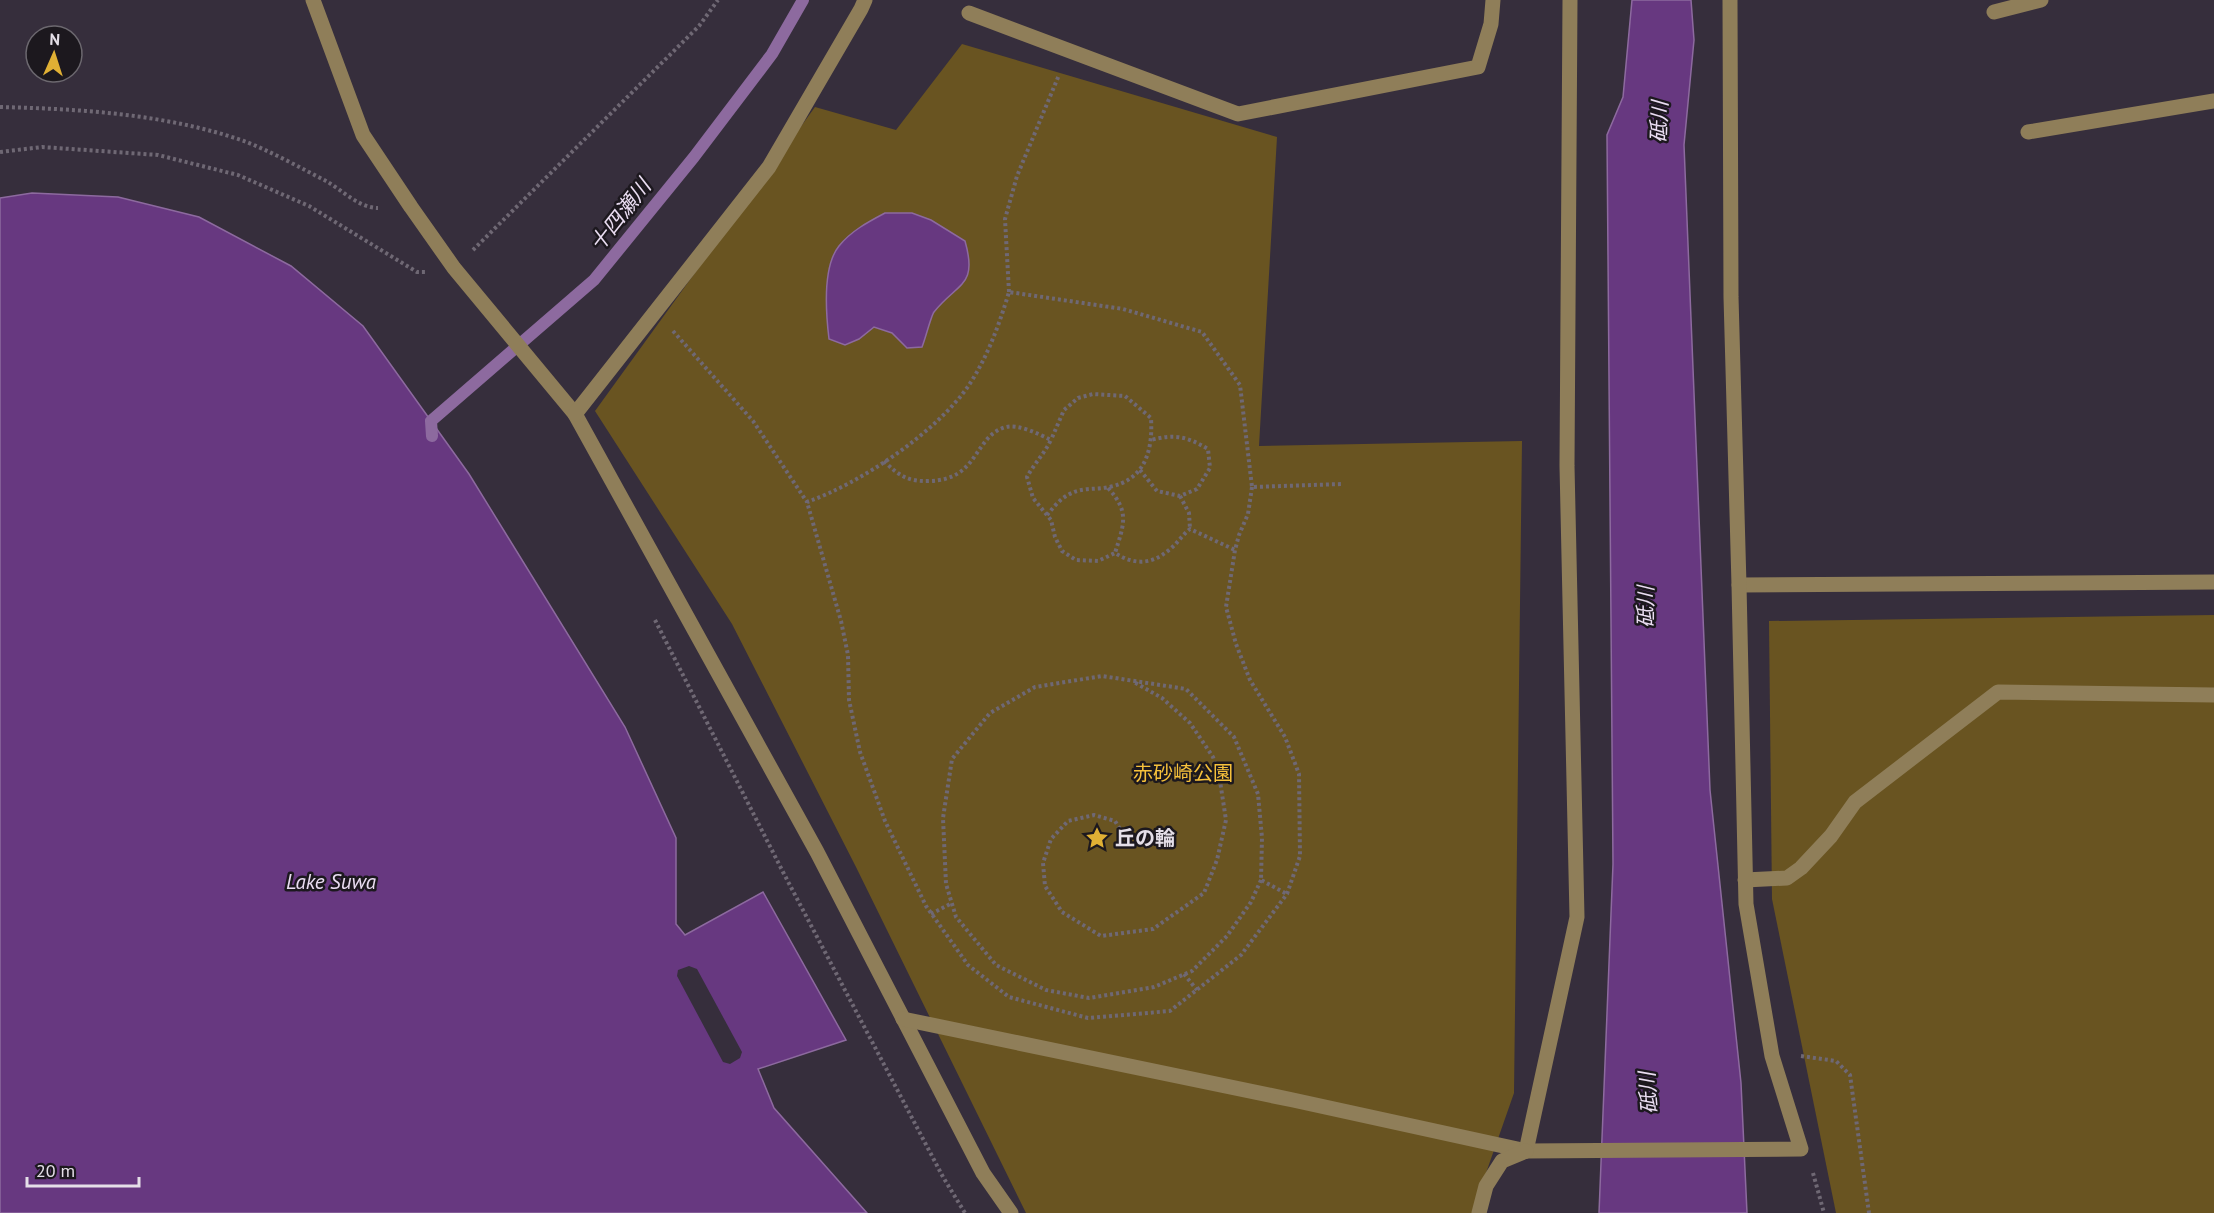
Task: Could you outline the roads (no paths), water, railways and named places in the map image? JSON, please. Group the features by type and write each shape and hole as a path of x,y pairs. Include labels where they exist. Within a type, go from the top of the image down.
{"street":[{"path":"313,0 363,135 454,268 575,414 817,852 983,1173 1011,1213"},
{"path":"575,414 769,166 865,0"},
{"path":"969,13 1238,114 1478,67 1491,24 1493,0"},
{"path":"1526,1151 1577,917 1567,466 1570,0"},
{"path":"903,1019 1526,1151 1801,1149 1772,1056 1746,904 1731,297 1730,0"},
{"path":"1994,12 2041,0"},
{"path":"2028,132 2214,100"},
{"path":"1739,585 2214,582"},
{"path":"1745,880 1787,878 1801,868 1831,836 1855,802 1998,692 2214,695"},
{"path":"1479,1213 1486,1186 1502,1161 1526,1151"}],"water":[{"name":"砥川","path":"1632,0 1691,0 1694,40 1684,145 1710,790 1741,1083 1747,1213 1599,1213 1613,864 1607,135 1623,97"},
{"name":"Lake Suwa","path":"32,193 118,197 199,217 291,266 363,326 469,474 625,727 676,838 676,924 685,935 763,892 846,1040 758,1069 774,1108 867,1213 0,1213 0,198"},
{"path":"885,213 912,213 931,220 965,241 969,267 967,276 934,312 922,347 907,348 892,333 874,327 859,339 845,345 829,339 826,291 834,255 849,236 866,223"}],"waterway":[{"name":"十四瀬川","path":"432,436 431,421 594,280 694,157 772,54 803,0"}],"place":[{"name":"丘の輪","path":"1097,838"}],"park label":[{"name":"赤砂崎公園","path":"1183,773"}]}
